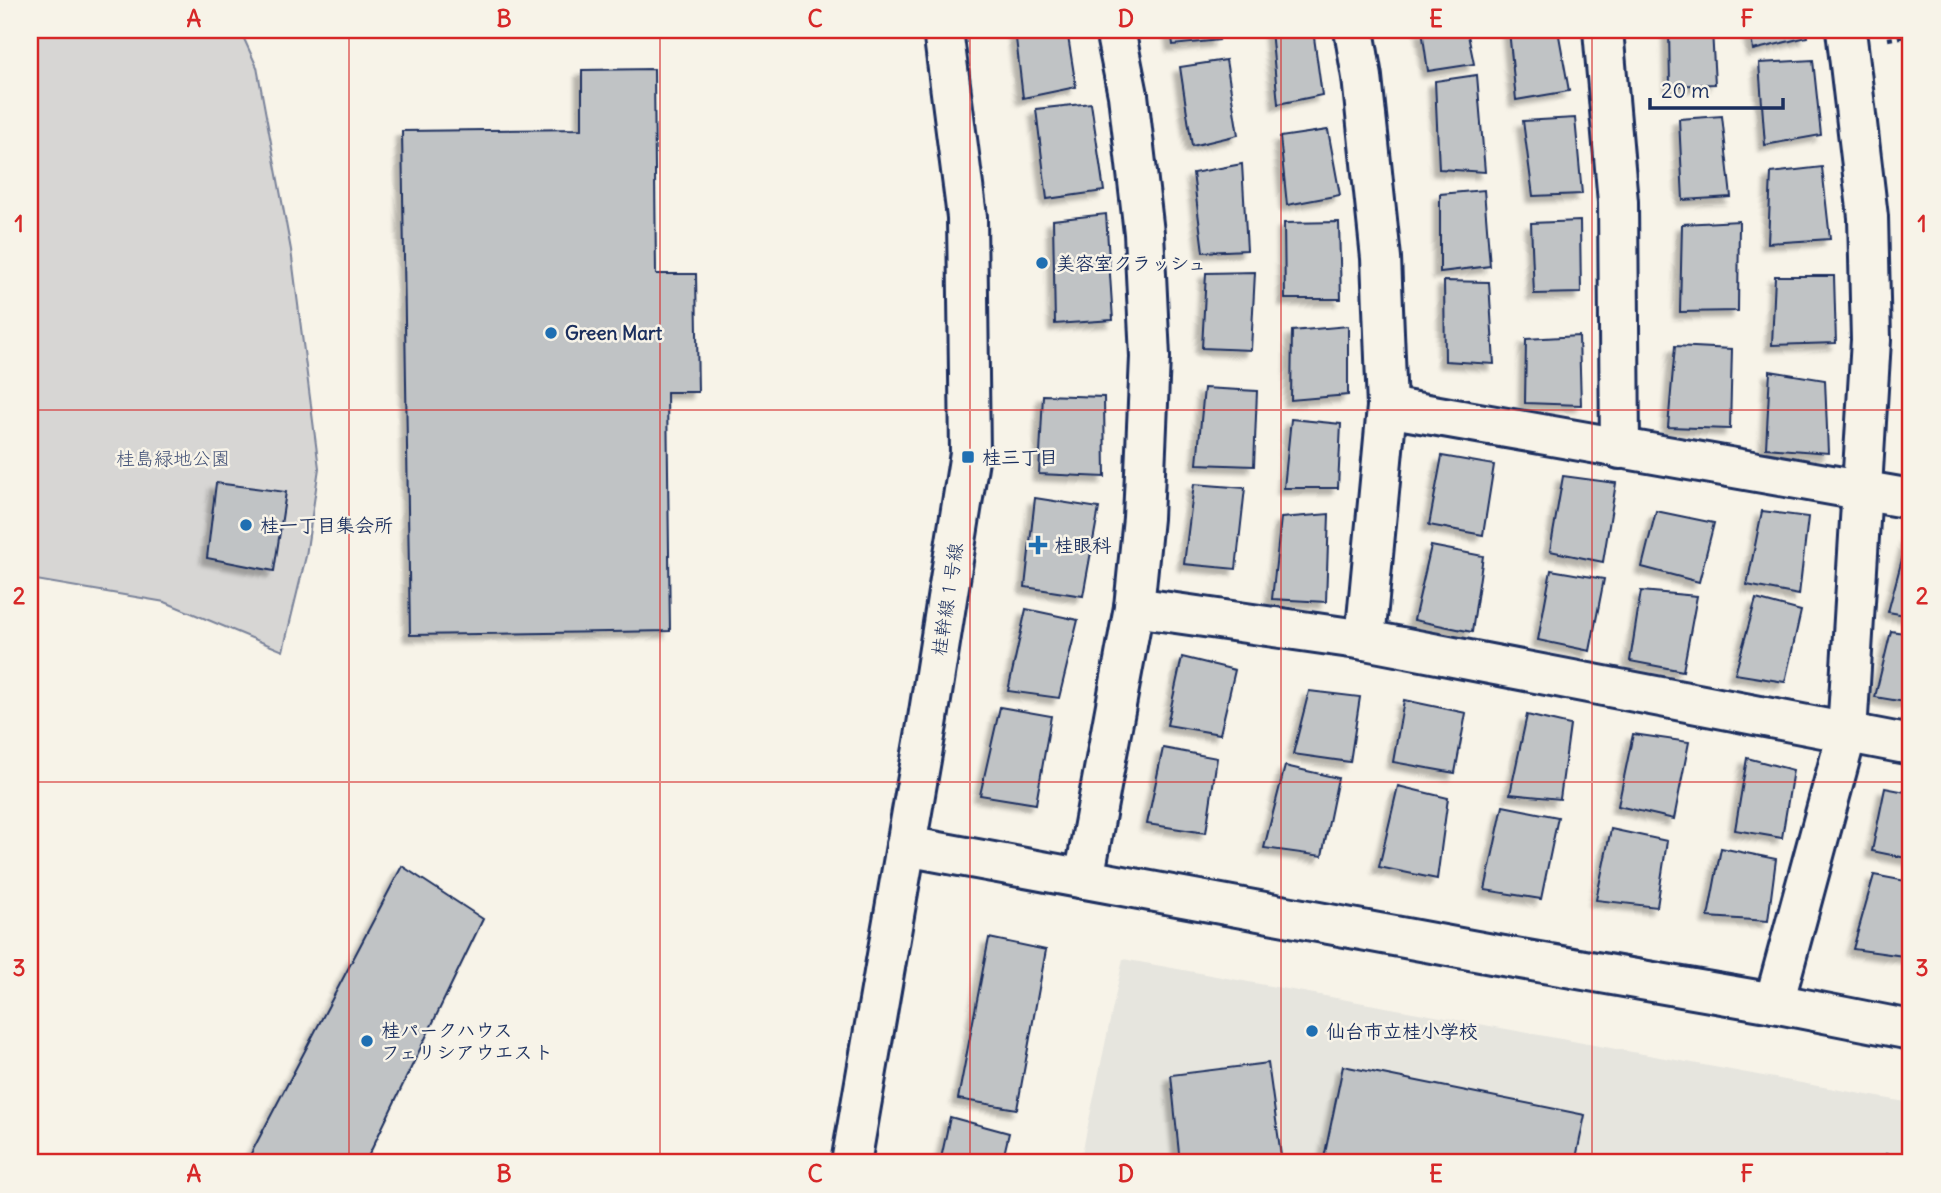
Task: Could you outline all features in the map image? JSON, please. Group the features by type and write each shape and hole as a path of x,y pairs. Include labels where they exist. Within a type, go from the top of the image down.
{"street":[{"name":"桂幹線１号線","path":"850,1163 906,846 970,453 967,217 943,30"},
{"path":"1084,879 1134,607 1143,518 1150,357 1144,233 1128,95 1115,30"},
{"path":"1354,30 1363,77 1381,258 1387,407 1365,640"},
{"path":"1603,30 1618,202 1620,449"},
{"path":"1774,1003 1847,733 1871,340 1868,217 1846,30"},
{"path":"1387,407 1911,499"},
{"path":"1134,607 1365,640 1911,745"},
{"path":"906,846 1911,1030"}],"shaded area":[{"name":"仙台市立桂小学校","path":"1123,959 1911,1103 1911,1163 1080,1163"}],"green space":[{"name":"桂島緑地公園","path":"30,30 240,30 257,67 291,250 319,468 306,556 283,651 165,602 30,579"}],"building":[{"path":"1015,30 1067,30 1076,87 1023,98"},
{"path":"1171,30 1217,30 1219,40 1173,45"},
{"path":"1271,30 1313,30 1322,95 1278,104"},
{"path":"1422,30 1467,30 1474,64 1428,71"},
{"path":"1509,30 1558,30 1569,91 1516,100"},
{"path":"1669,30 1712,30 1715,84 1670,86"},
{"path":"1750,30 1806,30 1807,37 1753,50"},
{"path":"1226,60 1238,135 1192,146 1180,67"},
{"path":"1813,60 1821,135 1765,145 1759,63"},
{"name":"Green Mart","path":"654,69 656,274 696,274 698,392 667,392 670,631 410,635 402,131 582,129 582,70"},
{"path":"1477,75 1485,172 1439,169 1435,81"},
{"path":"1091,103 1104,191 1047,199 1036,109"},
{"path":"1722,116 1731,197 1683,200 1679,119"},
{"path":"1575,118 1582,194 1533,196 1523,121"},
{"path":"1328,130 1340,195 1287,205 1280,137"},
{"path":"1242,164 1247,250 1203,252 1193,173"},
{"path":"1822,167 1830,239 1768,243 1771,173"},
{"path":"1484,190 1490,266 1440,272 1440,194"},
{"path":"1106,214 1113,320 1055,324 1053,220"},
{"path":"1580,221 1581,293 1534,294 1531,223"},
{"path":"1739,221 1738,311 1680,312 1682,224"},
{"path":"1339,222 1341,299 1285,299 1284,223"},
{"path":"1255,272 1251,350 1202,348 1206,273"},
{"path":"1775,276 1834,276 1836,343 1772,345"},
{"path":"1444,281 1489,282 1494,364 1445,361"},
{"path":"1348,326 1348,395 1291,400 1292,331"},
{"path":"1579,336 1581,405 1525,403 1526,339"},
{"path":"1675,346 1732,349 1730,429 1668,427"},
{"path":"1770,371 1825,380 1828,453 1766,448"},
{"path":"1204,388 1257,391 1254,466 1197,464"},
{"path":"1043,395 1104,397 1105,477 1039,474"},
{"path":"1291,419 1341,424 1338,488 1284,488"},
{"path":"1442,456 1494,465 1483,535 1429,525"},
{"path":"1563,476 1616,483 1603,562 1550,551"},
{"name":"桂一丁目集会所","path":"216,483 286,492 274,571 207,558"},
{"path":"1194,484 1245,488 1236,569 1184,564"},
{"path":"1035,498 1099,508 1083,596 1025,587"},
{"path":"1656,511 1714,523 1699,582 1642,567"},
{"path":"1762,511 1808,517 1799,595 1747,585"},
{"path":"1329,514 1326,602 1272,599 1281,518"},
{"path":"1909,533 1911,534 1911,616 1888,612"},
{"path":"1431,546 1483,556 1472,632 1414,620"},
{"path":"1551,570 1604,579 1590,651 1538,640"},
{"path":"1641,591 1697,596 1683,671 1630,661"},
{"path":"1756,599 1801,611 1785,682 1735,674"},
{"path":"1026,609 1078,620 1059,698 1008,691"},
{"path":"1891,631 1911,634 1911,703 1875,697"},
{"path":"1182,657 1235,670 1220,734 1167,725"},
{"path":"1309,691 1360,697 1350,762 1293,754"},
{"path":"1404,700 1466,713 1455,773 1393,762"},
{"path":"1000,707 1051,716 1036,804 980,795"},
{"path":"1527,715 1570,725 1560,799 1510,794"},
{"path":"1633,734 1689,742 1674,819 1618,806"},
{"path":"1163,748 1217,758 1206,833 1147,824"},
{"path":"1747,758 1793,770 1782,838 1735,830"},
{"path":"1285,766 1338,778 1322,856 1264,848"},
{"path":"1398,786 1448,798 1437,879 1379,867"},
{"path":"1885,788 1911,793 1911,859 1872,851"},
{"path":"1503,806 1558,817 1541,899 1485,890"},
{"path":"1611,829 1667,841 1657,907 1596,900"},
{"path":"1721,848 1776,859 1768,921 1708,917"},
{"name":"桂パークハウス フェリシアウエスト","path":"402,866 483,919 365,1163 246,1163"},
{"path":"1874,875 1911,882 1911,957 1853,949"},
{"path":"989,938 1046,950 1017,1109 958,1099"},
{"path":"1268,1063 1282,1163 1180,1163 1171,1075"},
{"path":"1343,1066 1585,1115 1575,1163 1323,1163"},
{"path":"950,1117 1009,1133 1002,1163 940,1163"},
{"path":"1886,1154 1911,1160 1911,1163 1884,1163"}],"place":[{"name":"美容室クラッシュ","path":"1042,263"},
{"name":"Green Mart","path":"551,333"},
{"name":"桂三丁目","path":"968,457"},
{"name":"桂一丁目集会所","path":"246,525"},
{"name":"桂眼科","path":"1038,545"},
{"name":"仙台市立桂小学校","path":"1312,1031"},
{"name":"桂パークハウス フェリシアウエスト","path":"367,1041"}]}
